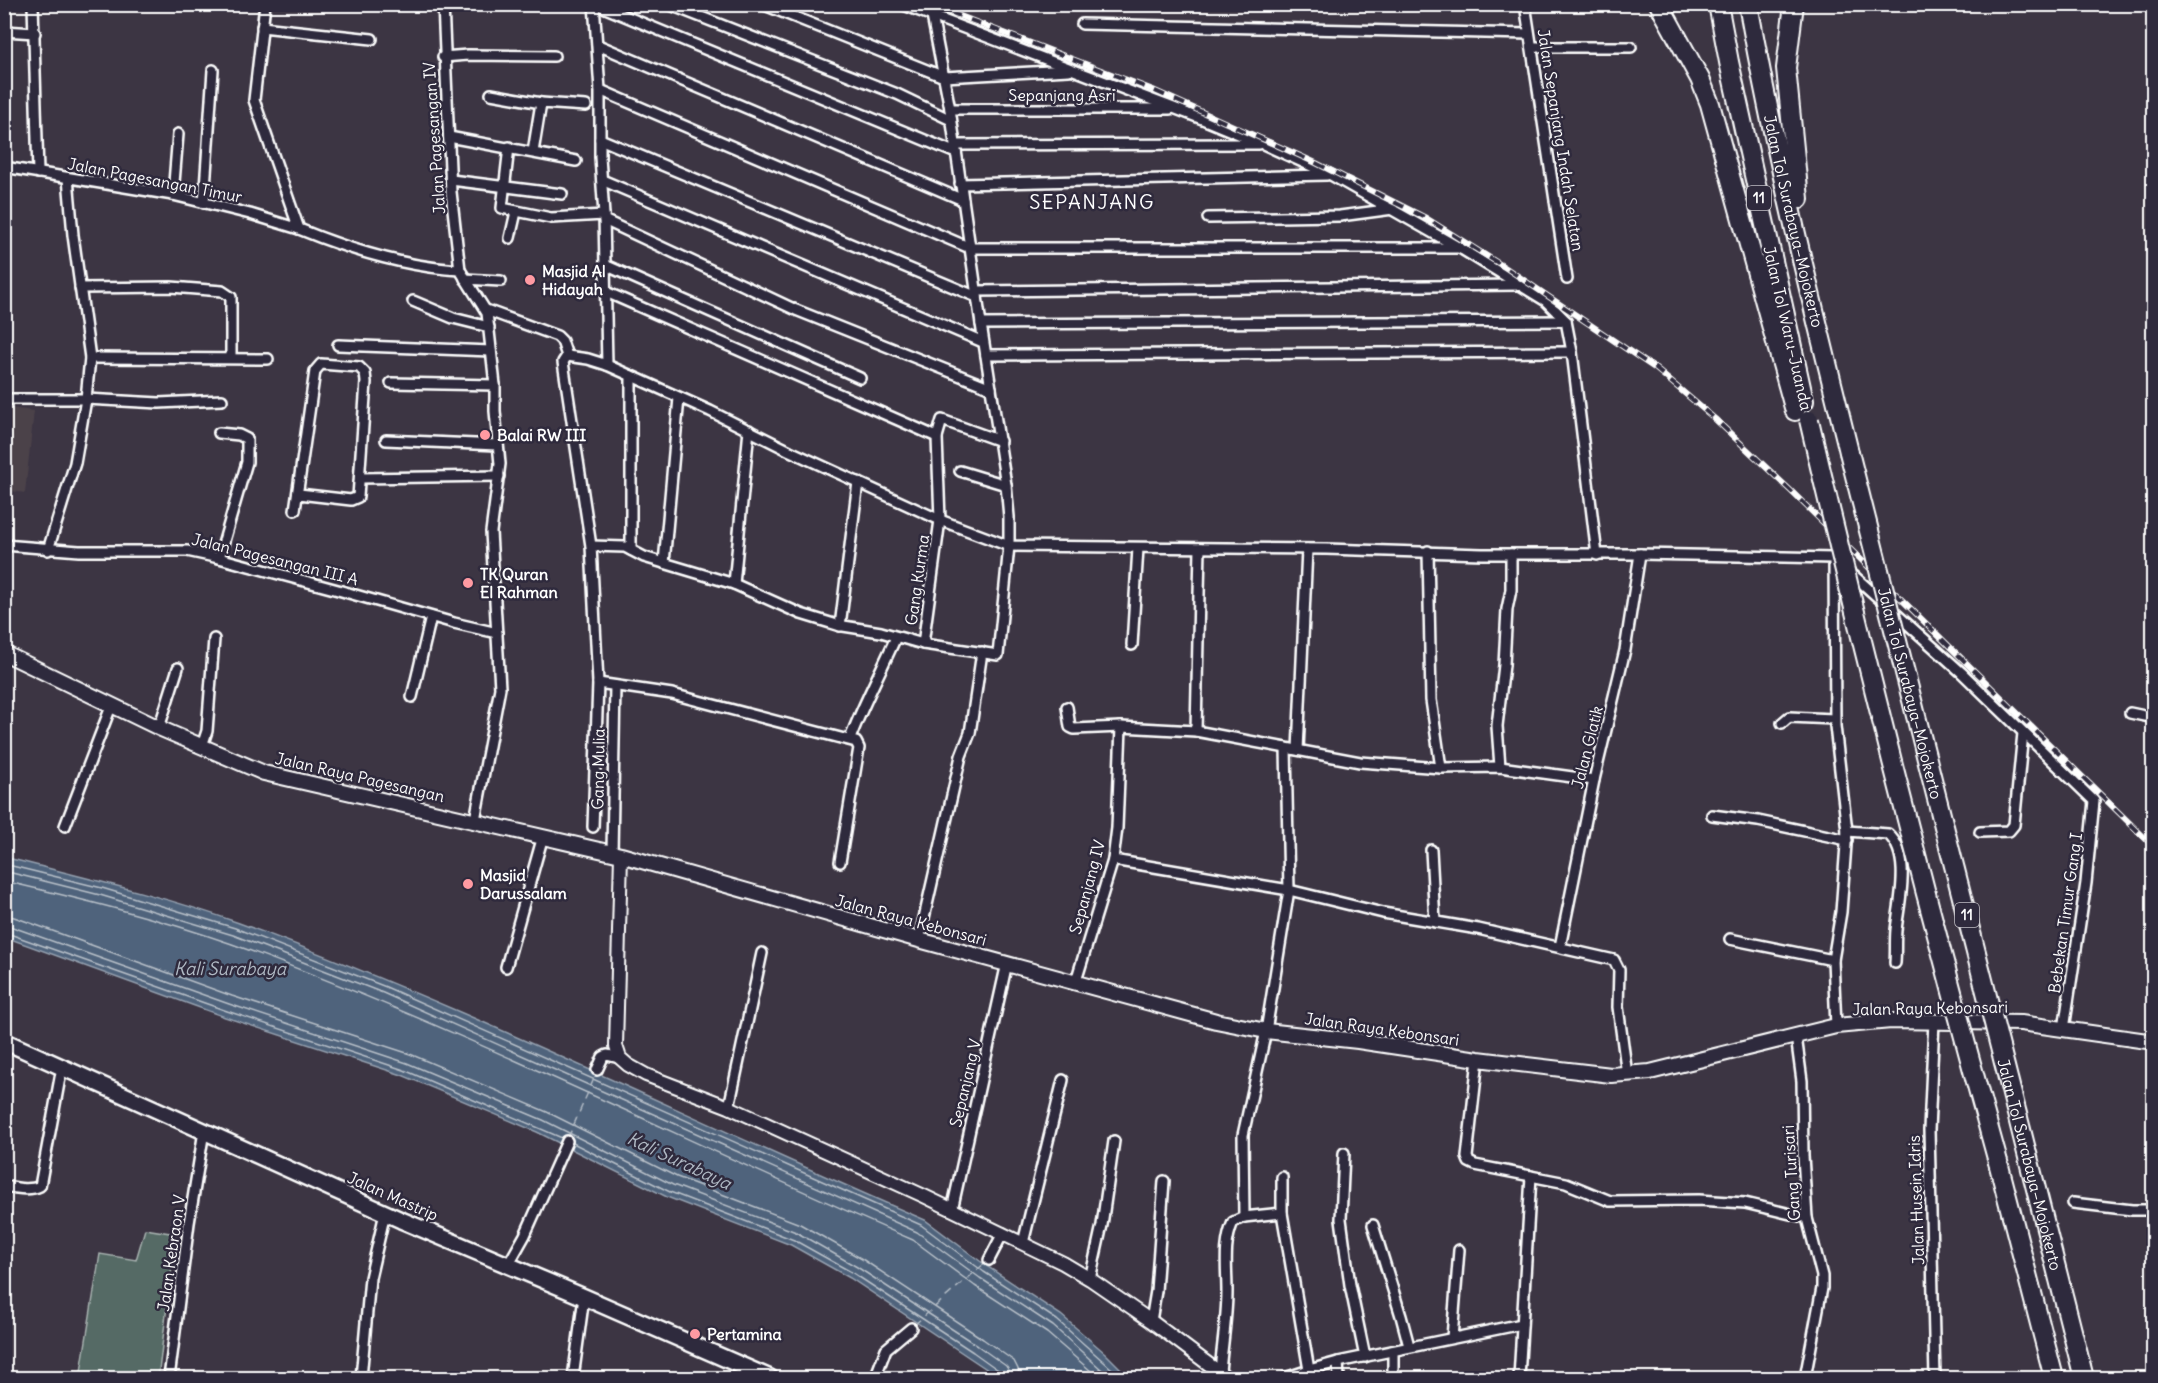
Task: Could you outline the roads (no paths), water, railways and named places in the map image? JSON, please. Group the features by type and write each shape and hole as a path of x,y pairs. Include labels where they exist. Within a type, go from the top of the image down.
{"highway":[{"path":"1659,4 1700,79 1710,104 1802,415"},
{"name":"Jalan Tol Waru–Juanda","path":"1718,4 1802,415 1863,650"},
{"name":"Jalan Tol Surabaya–Mojokerto","path":"1748,4 1808,284 1849,452 2084,1378"},
{"path":"1794,4 1786,68 1808,284"},
{"name":"Jalan Tol Surabaya–Mojokerto","path":"1863,650 2054,1378"}],"main road":[{"name":"Jalan Raya Pagesangan","path":"4,653 159,728 264,772 616,854"},
{"name":"Jalan Raya Kebonsari","path":"616,854 918,940 1076,981 1216,1021 1266,1031 1358,1041 1478,1059 1627,1075 1650,1072 1836,1026 1891,1021 2021,1023 2154,1042"},
{"name":"Jalan Mastrip","path":"4,1041 385,1213 584,1296 766,1378"}],"street":[{"path":"33,4 38,173"},
{"path":"265,4 254,100 298,230 340,246 433,268 459,270"},
{"name":"Jalan Pagesangan IV","path":"443,4 451,192 459,270 486,311 495,385 499,476 491,532 500,688 475,820"},
{"path":"608,365 600,90 595,4 955,149 1263,144"},
{"path":"668,4 897,94 951,120"},
{"path":"762,4 944,77 1073,69"},
{"path":"901,4 1263,144 1331,175 1460,248 1546,301 1566,321 1572,352 1597,555"},
{"name":"Jalan Sepanjang Indah Selatan","path":"1525,4 1567,279"},
{"path":"591,546 625,547 644,557 734,584 801,614 840,626 923,644 998,655 1009,546 1006,485 950,109 932,16"},
{"path":"1082,24 1529,34"},
{"path":"262,27 372,39"},
{"path":"4,31 35,33"},
{"path":"598,45 963,200"},
{"path":"1532,47 1631,47"},
{"path":"444,57 554,56"},
{"path":"204,203 213,70"},
{"path":"600,90 970,248 1460,248"},
{"path":"491,94 541,103 586,106"},
{"path":"533,152 541,103"},
{"name":"Sepanjang Asri","path":"950,109 1174,109"},
{"path":"173,195 178,134"},
{"path":"449,137 576,161"},
{"path":"600,139 976,294 1522,285"},
{"path":"509,147 501,206 516,212 551,218 603,217 796,310 991,388"},
{"name":"Jalan Pagesangan Timur","path":"4,167 173,195 250,214 298,230"},
{"path":"960,184 1331,175"},
{"path":"48,550 75,463 86,399 90,358 68,178"},
{"path":"451,180 562,194"},
{"path":"602,180 983,342"},
{"path":"1208,218 1340,216 1393,209"},
{"path":"510,238 516,212"},
{"path":"605,265 860,378"},
{"path":"465,279 501,281"},
{"path":"80,288 171,287 222,291 231,297 231,358"},
{"path":"606,292 937,437 942,420 1000,441"},
{"path":"413,302 453,318 488,325"},
{"path":"486,311 557,336 563,342 567,354"},
{"path":"981,324 1566,321"},
{"path":"338,345 491,351"},
{"path":"986,355 1572,352"},
{"path":"567,354 608,365 940,520 1009,546 1834,558 1961,672 2023,733 2014,825 2009,831 1980,832"},
{"path":"567,354 562,362 591,546 598,683 593,827"},
{"path":"90,358 268,359"},
{"path":"295,510 315,371 321,364 359,367 365,373 366,382 358,497 356,499 299,494"},
{"path":"631,376 631,550"},
{"path":"391,383 495,385"},
{"path":"664,563 679,398"},
{"path":"4,399 86,399 159,403 222,400"},
{"path":"734,584 749,430"},
{"path":"219,433 239,435 247,439 247,462 219,558"},
{"name":"Gang Kurma","path":"923,644 940,520 937,437"},
{"path":"386,440 497,445"},
{"path":"960,471 1006,485"},
{"path":"360,478 499,476"},
{"path":"840,626 858,482"},
{"name":"Jalan Pagesangan III A","path":"4,545 48,550 176,551 219,558 497,633"},
{"path":"1132,645 1138,548"},
{"path":"1196,731 1200,548"},
{"path":"1298,750 1307,549"},
{"path":"1428,551 1431,700 1441,768"},
{"path":"1500,767 1497,726 1507,609 1511,590 1511,554"},
{"name":"Jalan Glatik","path":"1560,947 1574,869 1625,650 1640,554"},
{"path":"1834,558 1834,719 1837,762 1847,835 1841,912 1833,960 1836,1026"},
{"path":"412,697 431,617"},
{"path":"850,739 861,708 896,637"},
{"path":"202,746 207,731 214,639"},
{"path":"918,940 961,756 970,733 982,652"},
{"path":"159,728 177,669"},
{"path":"598,683 672,694 856,742 859,748 840,862"},
{"name":"Gang Mulia","path":"615,686 616,854"},
{"path":"65,826 112,704"},
{"path":"1067,707 1071,729 1121,727 1196,731 1360,762 1441,768 1500,767 1594,780"},
{"path":"2130,713 2154,718"},
{"path":"1782,723 1789,717 1834,719"},
{"name":"Sepanjang IV","path":"1076,981 1113,860 1117,828 1121,727"},
{"name":"Bebekan Timur Gang I","path":"2023,733 2094,801 2064,1029"},
{"path":"1244,1217 1243,1135 1266,1031 1289,890 1286,748"},
{"path":"1712,815 1847,835 1888,834 1896,844 1902,865 1895,963"},
{"path":"506,968 543,836"},
{"path":"1431,850 1435,922"},
{"path":"616,854 616,1046 620,1058"},
{"path":"1113,860 1289,890 1383,913 1478,929 1614,960 1619,970 1619,1021 1627,1075"},
{"path":"1730,939 1833,960"},
{"path":"729,1107 762,953"},
{"name":"Sepanjang V","path":"952,1210 1007,963"},
{"name":"Jalan Husein Idris","path":"1934,1021 1929,1130 1935,1378"},
{"name":"Gang Turisari","path":"1796,1036 1802,1081 1807,1218 1822,1276 1822,1288 1805,1378"},
{"path":"597,1070 603,1057 607,1055 620,1058 646,1075 729,1107 1003,1233 1090,1279 1224,1375"},
{"path":"1478,1059 1467,1157 1469,1162 1475,1166 1566,1183 1610,1201 1699,1200 1745,1203 1807,1218"},
{"path":"4,1186 37,1188 40,1186 62,1067"},
{"path":"1023,1243 1064,1080"},
{"name":"Jalan Kebraon V","path":"169,1378 189,1223 204,1131"},
{"path":"508,1265 533,1217 567,1141"},
{"path":"1090,1279 1102,1225 1114,1141"},
{"path":"1344,1153 1341,1219 1350,1285 1365,1357"},
{"path":"1519,1378 1531,1176"},
{"path":"1282,1177 1282,1213 1309,1370"},
{"path":"1151,1321 1156,1291 1164,1181"},
{"path":"2073,1203 2132,1210 2154,1210"},
{"path":"361,1378 370,1278 385,1213"},
{"path":"1224,1375 1227,1293 1225,1258 1229,1232 1233,1222 1244,1217 1282,1213"},
{"path":"1374,1225 1409,1346"},
{"path":"989,1260 1003,1233"},
{"path":"1452,1338 1459,1250"},
{"path":"573,1378 584,1296"},
{"path":"1286,1378 1338,1362 1522,1324"},
{"path":"875,1378 886,1349 911,1328"},
{"path":"1393,1378 1394,1351"},
{"path":"1338,1362 1339,1378"}],"water":[{"name":"Kali Surabaya","path":"4,857 182,904 326,956 499,1029 925,1220 988,1267 1061,1315 1130,1378 1000,1378 850,1278 791,1245 667,1197 537,1132 402,1075 225,1017 5,937"}],"railway":[{"path":"929,4 1153,90 1316,163 1426,218 1506,268 1656,369 1715,419 1791,491 2154,847"}],"place":[{"name":"Masjid Al Hidayah","path":"530,280"},
{"name":"Balai RW III","path":"485,435"},
{"name":"TK Quran El Rahman","path":"468,583"},
{"name":"Masjid Darussalam","path":"468,884"},
{"name":"Pertamina","path":"695,1334"}],"district":[{"name":"SEPANJANG","path":"1092,202"}]}
